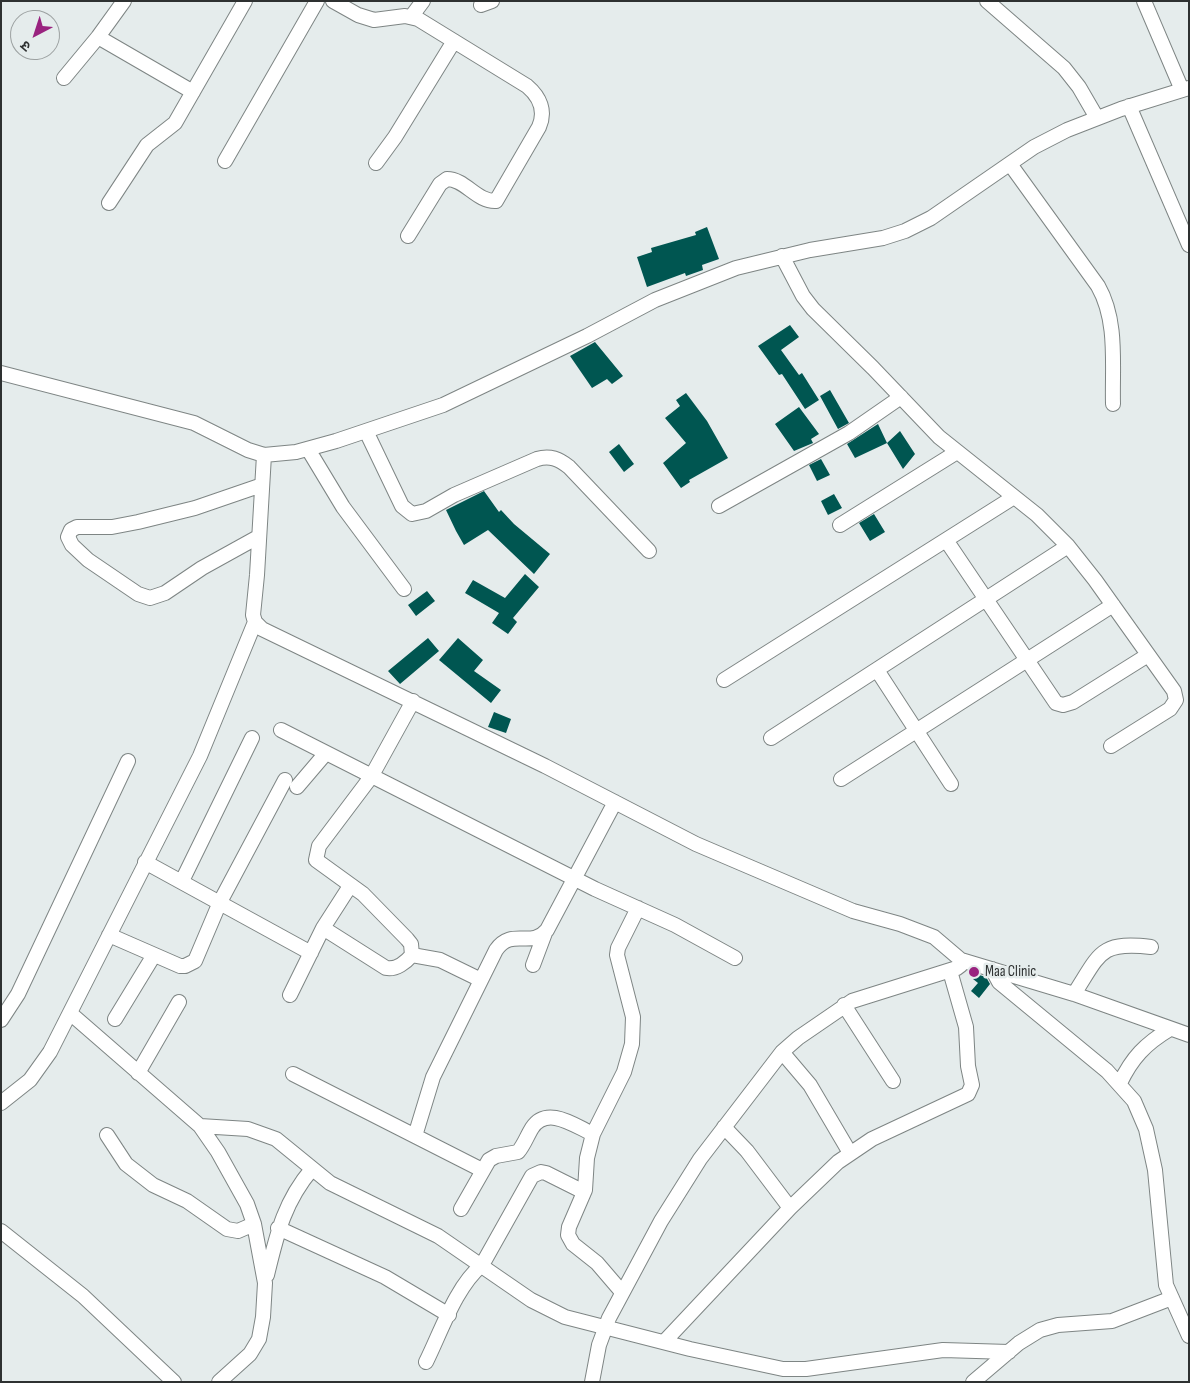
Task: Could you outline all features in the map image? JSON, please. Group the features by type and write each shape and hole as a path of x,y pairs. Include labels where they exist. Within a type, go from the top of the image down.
{"street":[{"path":"64,78 98,37 124,1"},
{"path":"109,203 148,145 171,128 245,1"},
{"path":"225,161 317,1"},
{"path":"333,1 358,15 374,20 411,17 425,23 533,91 541,104 541,122 496,201 488,200 454,180 447,179 440,184 408,236"},
{"path":"411,17 423,1"},
{"path":"987,1 1064,68 1079,88 1097,118"},
{"path":"1,373 194,423 264,455 278,455 308,448 366,431 443,405 475,391 655,300 736,268 810,250 845,246 883,238 931,218 1034,147 1097,118 1186,89 1144,1"},
{"path":"98,37 193,92"},
{"path":"376,163 395,137 454,41"},
{"path":"1129,106 1189,245"},
{"path":"1010,164 1098,286 1106,300 1111,321 1113,404"},
{"path":"782,256 813,309 957,452 1037,515 1068,546 1113,605 1174,691 1176,700 1164,713 1111,746"},
{"path":"719,506 849,433 901,397"},
{"path":"366,431 402,506 412,514 421,513 460,493 538,459 549,457 570,467 649,551"},
{"path":"308,448 343,507 404,589"},
{"path":"840,525 957,452"},
{"path":"264,455 253,615 255,622 262,629 413,701 696,844 840,906 927,934 954,952 961,960 1074,994 1170,1030 1189,1035"},
{"path":"258,537 202,568 165,592 150,598 138,594 88,560 72,545 68,537 71,530 77,527 112,527 138,522 195,508 262,485"},
{"path":"724,680 1014,497"},
{"path":"946,540 1052,700 1063,705 1073,702 1148,655"},
{"path":"771,738 1068,546"},
{"path":"841,779 1113,605"},
{"path":"1,1103 21,1089 37,1072 70,1013 216,722 255,622"},
{"path":"877,670 951,784"},
{"path":"412,954 408,938 374,905 318,863 316,854 319,846 371,777 413,701"},
{"path":"281,730 371,777 491,834 575,879 675,925 735,958"},
{"path":"182,881 252,738"},
{"path":"297,787 326,753"},
{"path":"1,1020 18,994 128,760"},
{"path":"108,935 180,966 186,966 195,961 220,902 285,780"},
{"path":"533,965 545,933 615,802"},
{"path":"146,862 311,953"},
{"path":"290,995 324,928 350,886"},
{"path":"621,1291 597,1263 569,1240 569,1227 584,1192 593,1134 624,1072 632,1044 633,1016 617,956 618,948 638,908"},
{"path":"324,928 386,968 395,968 412,954"},
{"path":"415,1136 433,1077 500,944 513,938 537,939 545,933"},
{"path":"1074,994 1096,960 1108,948 1123,944 1152,947"},
{"path":"412,954 440,960 481,980"},
{"path":"115,1018 154,956"},
{"path":"592,1382 599,1345 621,1291 677,1195 724,1128 782,1052 844,1005 881,991 950,971 961,965 961,960"},
{"path":"992,969 999,982 1120,1083 1139,1110 1150,1144 1168,1291 1180,1305 1189,1336"},
{"path":"664,1342 790,1208 850,1153 892,1129 964,1097 970,1090 971,1079 968,1066 965,1019 950,971"},
{"path":"138,1072 179,1002"},
{"path":"844,1005 893,1082"},
{"path":"70,1013 200,1126 247,1204 254,1224 265,1282"},
{"path":"1120,1083 1129,1065 1139,1052 1170,1030"},
{"path":"782,1052 810,1086 850,1153"},
{"path":"292,1074 482,1170"},
{"path":"461,1209 482,1170 492,1158 518,1152 533,1126 545,1117 556,1117 593,1134"},
{"path":"200,1126 248,1129 261,1132 285,1145 312,1169 340,1189 438,1236 548,1309 565,1317 742,1362 791,1370 943,1350 1009,1352"},
{"path":"724,1128 747,1151 790,1208"},
{"path":"107,1135 126,1164 147,1182 187,1201 227,1228 238,1231 254,1224"},
{"path":"219,1382 250,1354 259,1339 263,1317 265,1282 278,1228 295,1190 312,1169"},
{"path":"426,1362 470,1276 482,1265 530,1179 536,1173 546,1173 584,1192"},
{"path":"278,1228 391,1280 449,1315"},
{"path":"1,1232 83,1296 174,1382"},
{"path":"973,1382 1009,1352 1047,1328 1112,1321 1180,1305"}],"building":[{"path":"707,227 719,259 702,265 703,270 686,276 685,273 647,287 637,257 652,252 651,248 696,235 695,232"},
{"path":"790,325 799,337 781,350 799,375 802,373 819,400 805,409 782,374 779,375 758,346"},
{"path":"595,342 623,376 612,384 607,379 592,388 570,356"},
{"path":"830,390 849,423 838,429 820,396"},
{"path":"686,393 707,421 728,458 689,480 690,482 681,488 663,463 686,443 665,418 680,406 676,400"},
{"path":"799,407 819,434 811,439 813,443 794,451 775,424"},
{"path":"878,424 887,443 855,458 847,444"},
{"path":"900,431 915,454 903,469 887,443"},
{"path":"619,444 634,464 624,472 609,452"},
{"path":"821,459 830,475 817,481 809,465"},
{"path":"484,491 499,512 501,510 514,524 550,554 534,574 488,530 464,545 446,510"},
{"path":"834,494 842,508 828,515 821,501"},
{"path":"874,514 885,532 870,541 859,523"},
{"path":"525,574 539,587 513,618 517,622 508,634 492,623 499,613 465,593 473,580 505,598"},
{"path":"427,591 435,601 416,616 408,605"},
{"path":"428,638 439,651 400,684 388,671"},
{"path":"458,638 483,660 474,671 501,690 491,703 439,660"},
{"path":"494,712 511,719 506,733 488,727"},
{"path":"976,974 986,977 990,984 979,998 971,991 978,983 973,979"}],"place":[{"name":"Maa Clinic","path":"974,972"}]}
